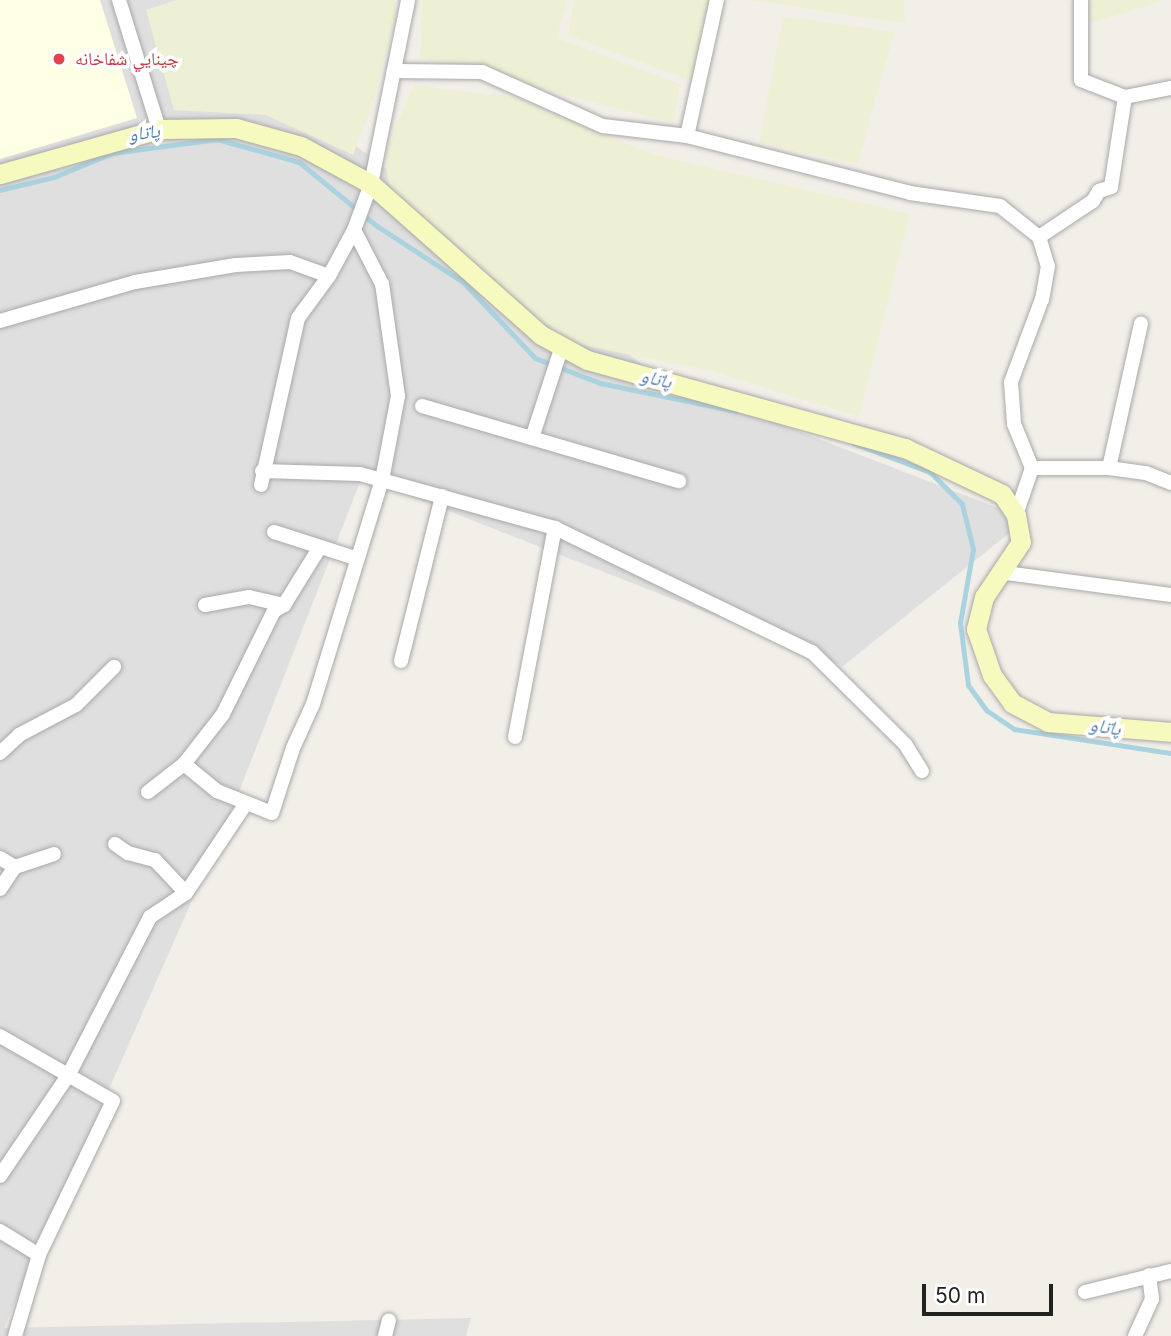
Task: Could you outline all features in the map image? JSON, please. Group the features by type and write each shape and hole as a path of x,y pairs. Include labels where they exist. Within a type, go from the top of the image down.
{"street":[{"path":"119,0 159,129"},
{"path":"408,0 397,71 371,184 354,230 329,276 298,318 261,478 360,474 555,528 812,652 905,744 922,771"},
{"path":"687,136 717,0"},
{"path":"1081,0 1081,80 1125,97 1171,88"},
{"path":"397,71 482,72 603,126 687,136 910,193 1000,206 1040,237 1048,267 1042,299 1011,382 1013,425 1032,468 1016,515"},
{"path":"1040,237 1093,201 1099,191 1111,187 1125,97"},
{"path":"0,174 159,129 236,128 301,146 371,184 541,335 587,360 905,448 980,480 1002,494 1016,515 1021,542 984,597 976,629 992,675 1012,703 1048,722 1171,732"},
{"path":"184,764 217,791 245,805 272,813 293,748 313,704 382,480 398,396 382,284 354,230"},
{"path":"0,321 135,282 236,265 290,262 329,276"},
{"path":"1109,468 1141,324"},
{"path":"532,438 562,346"},
{"path":"422,406 679,481"},
{"path":"1032,468 1109,468 1146,473 1171,483"},
{"path":"401,661 442,496"},
{"path":"515,737 555,528"},
{"path":"274,532 358,559"},
{"path":"148,792 184,764 223,714 274,611 284,605 320,547"},
{"path":"999,572 1171,595"},
{"path":"205,605 249,597 284,605"},
{"path":"0,753 19,736 76,705 114,667"},
{"path":"0,1176 69,1074 150,917 186,893 245,805"},
{"path":"115,844 128,853 155,860 186,893"},
{"path":"0,889 15,867 54,854"},
{"path":"0,858 15,867"},
{"path":"0,1036 113,1101 39,1255 15,1336"},
{"path":"0,1231 39,1255"},
{"path":"1085,1292 1171,1270"},
{"path":"1135,1336 1152,1299 1149,1275"},
{"path":"385,1336 389,1320"}],"shaded area":[{"path":"0,0 259,0 246,62 660,378 1027,519 843,666 362,477 233,807 4,1328 471,1318 466,1336 0,1336"},
{"name":"چينايي شفاخانه","path":"0,0 100,0 137,118 0,159"},
{"path":"177,0 395,0 395,20 372,106 353,155 266,115 174,110 146,10"},
{"path":"422,0 567,0 557,38 680,84 673,123 420,58"},
{"path":"574,0 710,0 695,82 568,35"},
{"path":"750,0 904,0 905,24"},
{"path":"1091,0 1165,0 1089,24"},
{"path":"783,16 894,32 858,164 759,142"},
{"path":"414,85 517,98 652,154 910,214 859,417 715,372 567,342 390,202 385,151"}],"waterway":[{"name":"پاتاو","path":"0,190 54,177 112,153 217,139 299,162 377,226 463,282 535,358 600,383 736,411"},
{"name":"پاتاو","path":"853,443 930,472 962,504 973,549 960,623 968,685 986,710 1014,729 1171,753"}],"place":[{"name":"چينايي شفاخانه","path":"59,59"}]}
